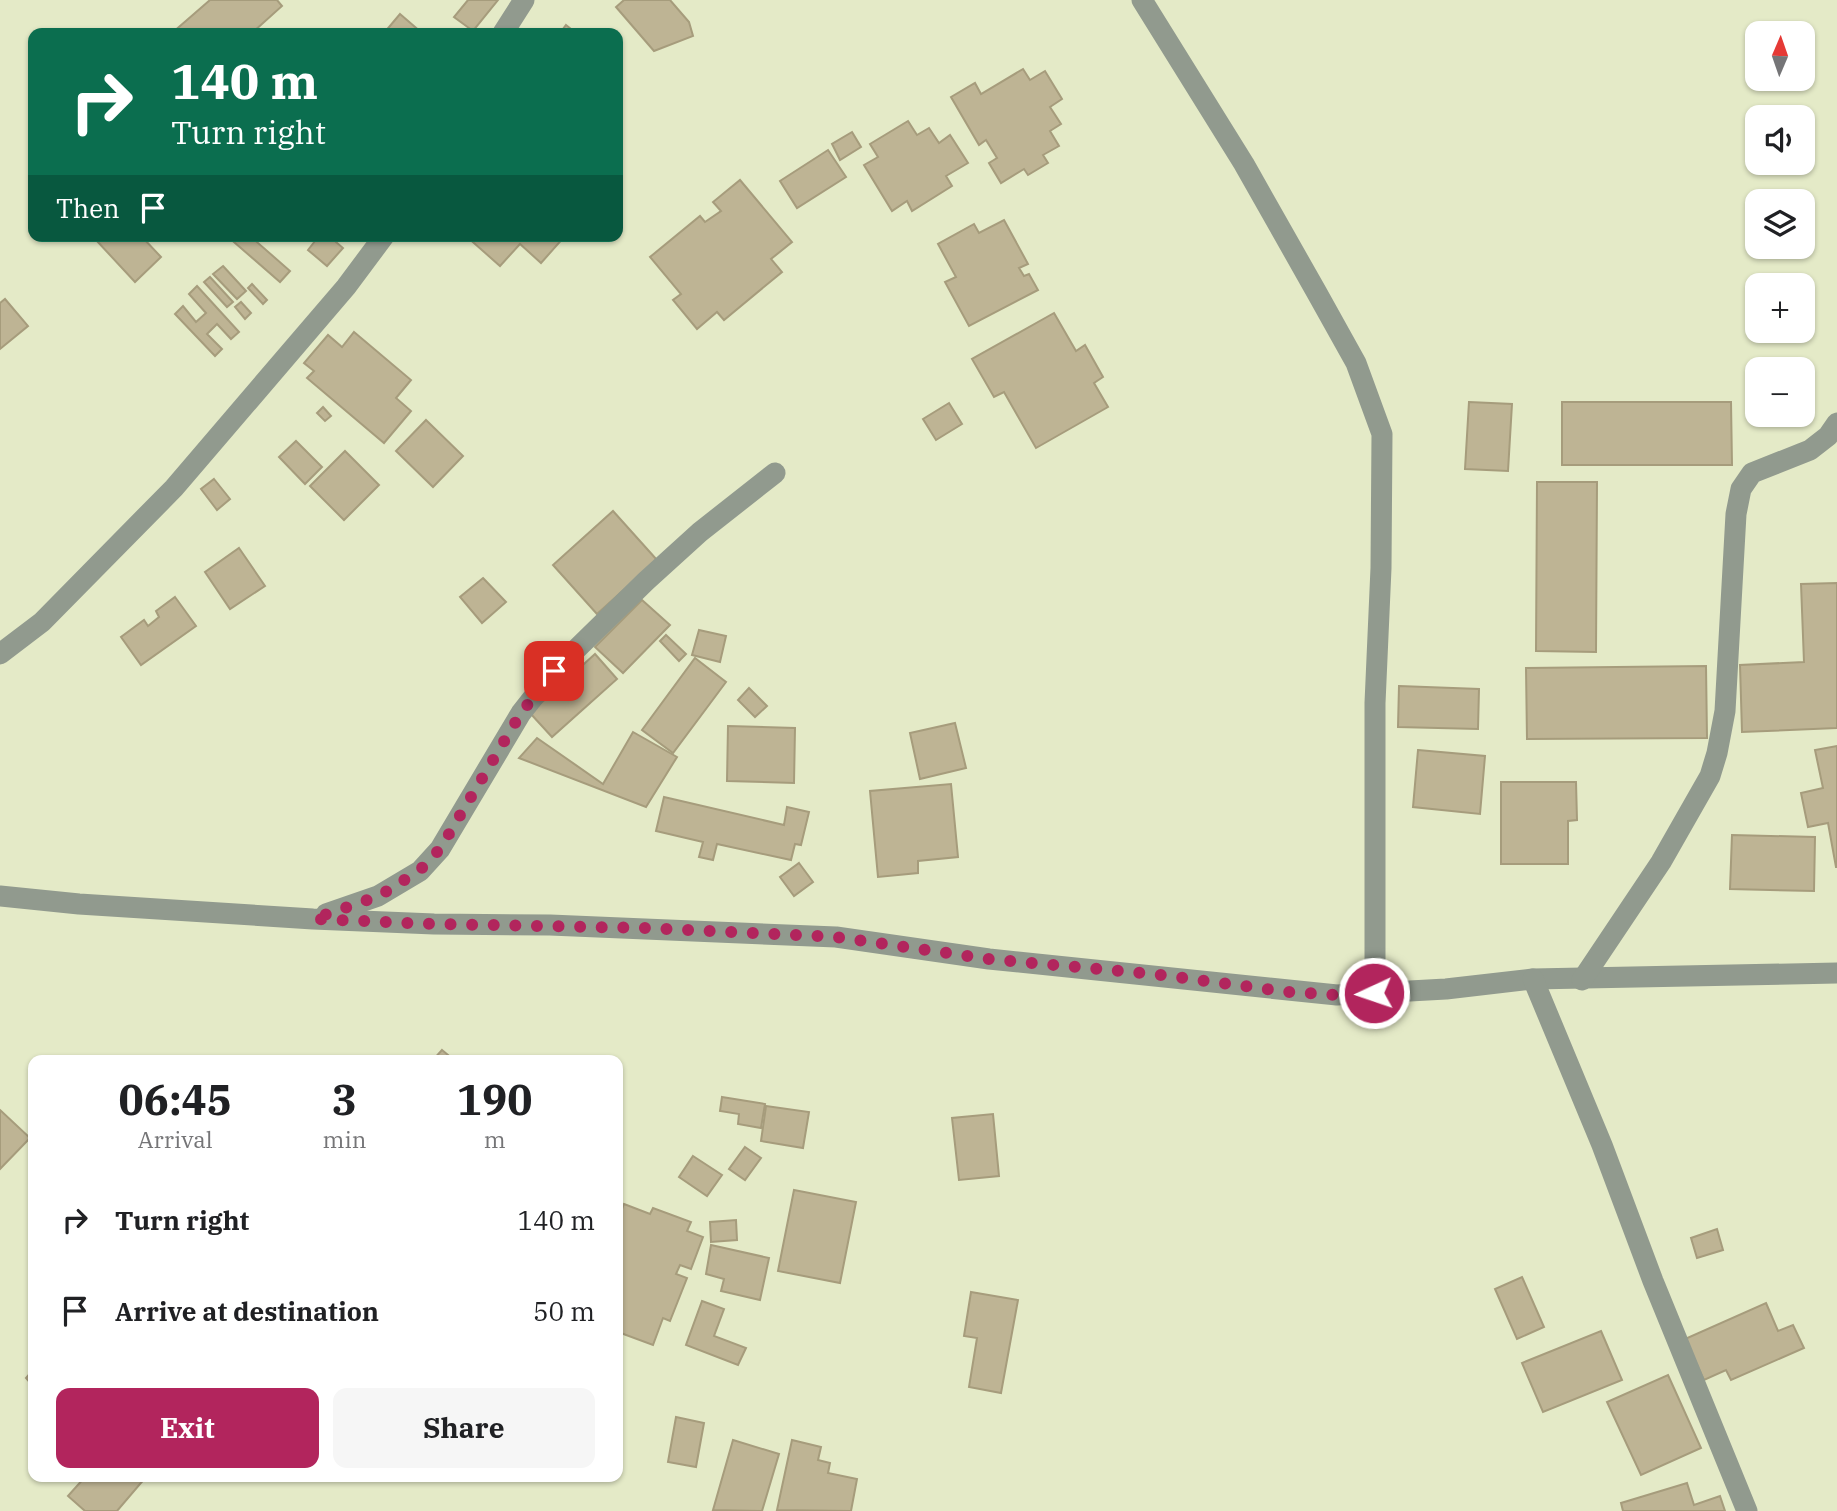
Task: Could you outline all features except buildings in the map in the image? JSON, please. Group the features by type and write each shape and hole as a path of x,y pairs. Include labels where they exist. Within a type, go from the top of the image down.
{"street":[{"path":"506,28 524,0"},
{"path":"1142,0 1244,164 1356,363 1382,434 1382,517 1375,704 1374,993"},
{"path":"0,654 42,622 174,488 338,297 379,242"},
{"path":"1582,979 1668,850 1710,776 1725,711 1736,514 1741,489 1752,472 1810,450 1828,436 1837,424"},
{"path":"313,919 379,896 420,870 446,839 521,713 554,671 700,532 775,473"},
{"path":"0,896 79,904 313,919 618,927 836,937 989,959 1337,995 1446,989 1533,979 1837,973"},
{"path":"1533,979 1602,1145 1653,1281 1746,1511"}],"route":[{"path":"554,671 521,713 440,849 420,870 379,896 313,919 648,928 836,937 989,959 1153,974 1289,992 1337,995 1374,993"}]}
